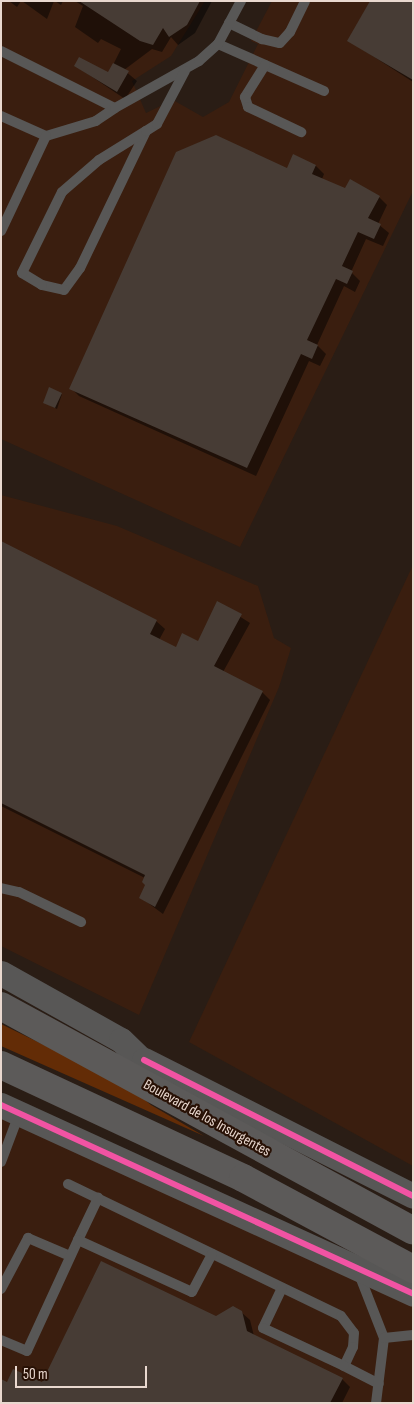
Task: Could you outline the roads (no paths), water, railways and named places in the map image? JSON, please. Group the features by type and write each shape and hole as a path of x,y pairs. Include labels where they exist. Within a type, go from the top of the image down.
{"highway":[{"name":"Boulevard de los Insurgentes","path":"1,1006 175,1099 413,1231"},
{"path":"1,1066 243,1178 413,1269"},
{"path":"373,1210 413,1210"}],"street":[{"path":"1,973 98,1026 144,1060 413,1196"},
{"path":"144,1060 175,1099"},
{"path":"10,1110 413,1294"}],"lane":[{"path":"1,116 46,136 96,121 115,108 185,71 218,44 241,1"},
{"path":"229,23 262,39 280,43 290,32 305,1"},
{"path":"218,44 324,91"},
{"path":"1,51 115,108"},
{"path":"265,65 246,97 248,107 301,132"},
{"path":"146,130 80,268 64,290 42,285 22,273 62,192 99,160 146,130 157,124 185,71"},
{"path":"1,231 46,136"},
{"path":"1,888 19,892 81,922"},
{"path":"1,1162 10,1110"},
{"path":"68,1184 341,1316 350,1325 354,1333 353,1347 344,1366"},
{"path":"1,1340 27,1351 98,1198"},
{"path":"1,1289 28,1238 70,1256"},
{"path":"78,1240 192,1292 212,1254"},
{"path":"356,1268 384,1338 376,1403"},
{"path":"282,1288 263,1328 379,1384"},
{"path":"384,1338 413,1334"}]}
